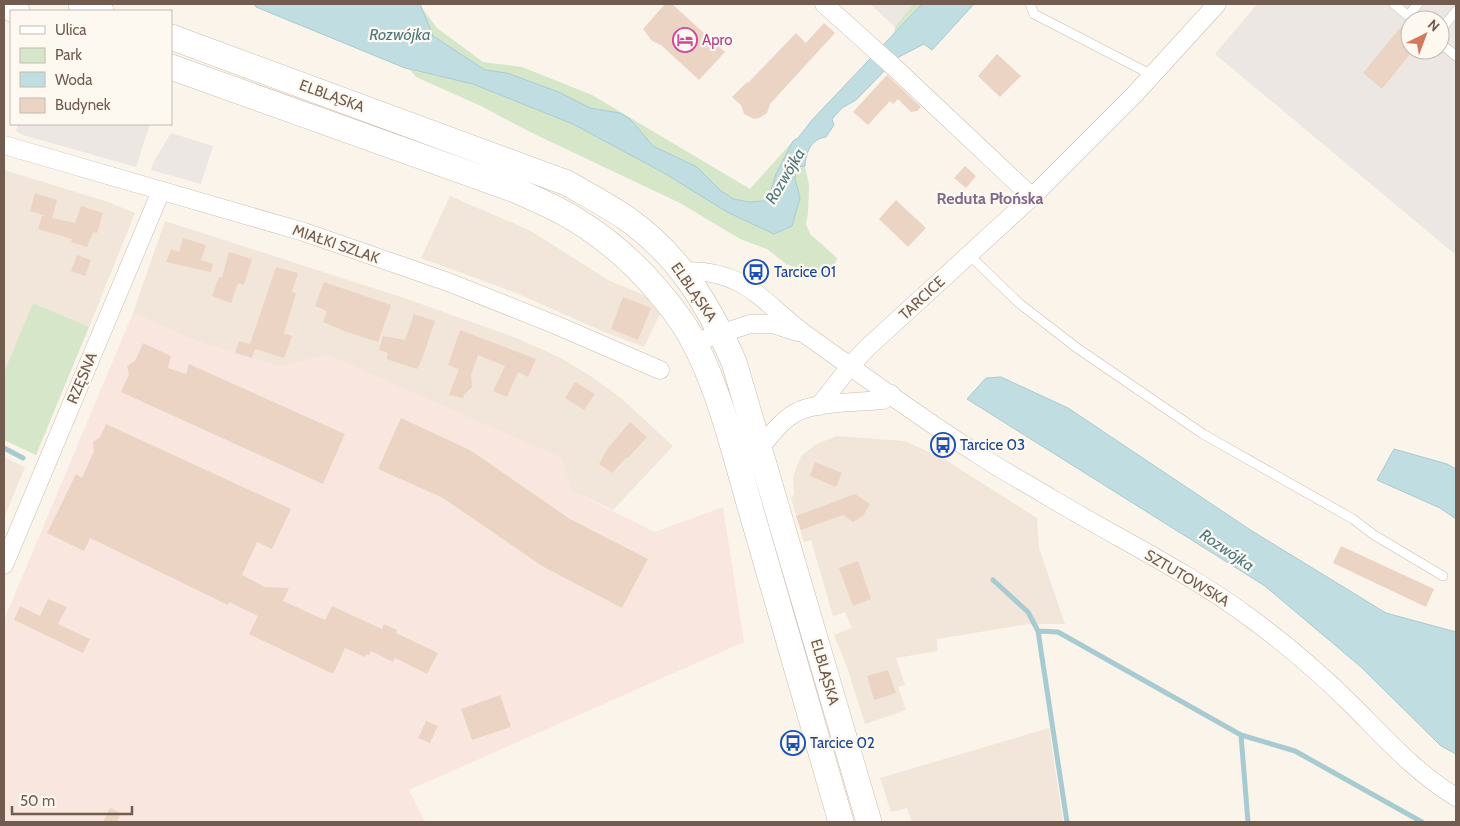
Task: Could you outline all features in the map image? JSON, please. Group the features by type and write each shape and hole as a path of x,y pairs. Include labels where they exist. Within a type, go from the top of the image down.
{"main road":[{"path":"80,4 98,10"},
{"name":"ELBLĄSKA","path":"172,37 567,183 626,218 652,240 683,271 701,296 734,362 869,822"},
{"name":"ELBLĄSKA","path":"172,66 515,190 554,207 592,231 633,264 682,323 711,380 841,822"}],"street":[{"path":"824,4 1032,196"},
{"name":"TARCICE","path":"818,406 850,365 1032,196 1152,75 1217,4"},
{"name":"MIAŁKI SZLAK","path":"4,145 304,232 448,282 556,325 660,370"},
{"name":"RZĘSNA","path":"4,564 161,191"},
{"name":"SZTUTOWSKA","path":"683,271 700,270 726,275 746,285 807,335 978,454 1099,527 1194,580 1248,616 1304,660 1416,768 1456,797"},
{"name":"SZTUTOWSKA","path":"693,343 750,324 773,324 807,335"},
{"path":"760,448 778,426 798,411 818,406 883,400 891,394"}],"lane":[{"path":"1030,4 1034,14 1152,75"},
{"path":"969,255 1020,304 1077,348 1203,434 1353,519 1374,535 1443,576"}],"shaded area":[{"path":"870,4 913,4 895,27"},
{"path":"1257,4 1456,4 1456,255 1215,54"},
{"path":"18,125 150,125 136,167 23,135 16,131"},
{"path":"171,133 213,146 201,184 151,170 153,163"},
{"path":"4,170 108,202 135,213 89,327 33,303 4,372"},
{"path":"450,196 531,231 608,280 644,295 660,314 644,347 602,331 516,293 421,258"},
{"path":"165,221 407,299 519,339 561,358 592,377 621,398 673,446 613,510 572,491 328,355 279,367 192,340 133,313"},
{"path":"133,313 192,340 279,367 328,355 562,458 572,491 655,532 723,507 744,642 409,790 425,822 4,822 4,620"},
{"path":"836,436 904,441 941,457 1037,518 1039,548 1065,624 1029,624 937,639 938,651 896,658 905,685 898,687 906,710 865,724 847,667 834,635 852,628 845,612 833,616 811,540 804,542 791,498 794,494 793,477 801,456 815,445"},
{"path":"4,457 25,467 4,518"},
{"path":"1049,728 1063,822 912,822 907,808 891,812 880,778"}],"green space":[{"path":"913,4 922,4 894,33 895,27"},
{"path":"421,7 437,28 483,62 522,67 592,95 750,189 793,141 776,174 770,193 763,201 749,202 735,199 721,191 697,167 653,146 630,119 620,113 590,108 561,93 507,73 485,70 433,36"},
{"path":"410,70 473,84 573,124 664,173 727,212 774,234 792,226 800,198 795,179 796,167 805,166 809,185 806,224 810,234 837,258 834,266 826,275 814,278 805,271 786,264 767,249 740,239 680,203 530,132 481,106 416,77"},
{"path":"33,303 89,327 36,455 4,440 4,372"}],"water":[{"name":"Rozwójka","path":"254,4 420,4 433,36 485,70 507,73 561,93 590,108 620,113 630,119 653,146 697,167 721,191 734,199 749,202 763,201 770,193 776,174 793,141 798,138 812,120 922,4 974,4 932,50 924,44 897,58 856,100 842,108 832,119 834,125 826,137 817,140 810,147 805,166 796,167 795,179 800,198 792,226 774,234 727,212 664,173 573,124 473,84 405,68 256,7"},
{"path":"1001,377 1068,408 1252,531 1386,613 1456,632 1456,754 1441,746 1361,667 1265,586 967,399 986,378"},
{"path":"1394,449 1447,464 1456,469 1456,519 1440,508 1377,480"}],"building":[{"path":"665,4 672,4 725,52 699,80 661,45 652,41 643,29"},
{"path":"824,23 835,33 770,104 767,113 754,119 744,114 741,105 732,97 796,33 806,43"},
{"path":"1400,28 1400,60 1405,60 1382,89 1363,73"},
{"path":"997,54 1021,76 1000,97 978,76"},
{"path":"887,75 921,107 917,111 911,112 898,99 893,104 890,101 868,125 853,112"},
{"path":"965,166 976,176 966,188 954,178"},
{"path":"35,193 57,200 52,218 75,223 81,206 103,213 97,233 93,232 87,247 71,242 72,239 38,229 42,216 46,216 30,211"},
{"path":"896,200 926,228 908,247 879,219"},
{"path":"183,238 206,245 201,260 213,264 211,272 166,262 171,249 179,252"},
{"path":"229,252 252,259 244,285 238,283 231,303 212,296 219,277 222,277"},
{"path":"77,255 91,260 85,276 71,271"},
{"path":"276,267 298,273 292,292 296,293 284,333 292,336 284,358 255,349 252,358 235,353 239,341 250,344"},
{"path":"324,282 391,305 378,342 323,322 327,311 315,306"},
{"path":"623,297 651,308 638,340 611,329"},
{"path":"414,314 435,321 417,369 386,359 388,353 379,350 383,336 405,340"},
{"path":"460,330 536,359 528,377 518,372 507,397 493,391 505,366 478,355 471,375 472,387 463,398 449,395 459,369 448,365"},
{"path":"143,343 171,356 168,368 186,374 189,364 345,434 323,484 121,392 129,374 127,366 135,361"},
{"path":"575,382 595,394 584,410 565,398"},
{"path":"401,418 470,450 570,519 648,559 622,608 542,566 443,498 378,469"},
{"path":"630,422 647,437 612,473 599,464 608,448"},
{"path":"106,424 291,509 272,549 257,542 242,575 265,587 289,588 283,601 325,620 332,606 382,629 384,624 397,630 396,633 438,653 427,674 395,658 393,662 371,651 365,657 345,648 333,674 249,634 258,616 229,602 228,605 90,538 84,551 47,533 76,474 82,478 94,451 93,442 100,437"},
{"path":"815,462 842,473 836,487 810,476"},
{"path":"855,494 870,504 863,516 853,522 843,515 801,530 796,516"},
{"path":"1341,546 1434,589 1426,607 1333,563"},
{"path":"858,561 871,599 853,606 839,568"},
{"path":"48,599 67,607 58,624 90,639 83,653 14,620 20,606 40,616"},
{"path":"888,670 896,693 874,700 867,676"},
{"path":"500,695 511,727 472,740 461,709"},
{"path":"426,721 438,726 430,743 418,738"},
{"path":"110,808 121,813 117,822 103,822"}],"waterway":[{"path":"4,448 23,458"},
{"path":"993,580 1028,612 1038,631 1058,632 1241,735 1295,751 1422,822"},
{"path":"1038,631 1067,822"},
{"path":"1241,735 1248,822"}],"place":[{"name":"Apro","path":"685,40"},
{"name":"Tarcice 01","path":"756,272"},
{"name":"Tarcice 03","path":"943,445"},
{"name":"Tarcice 02","path":"793,743"}],"district":[{"name":"Reduta Płońska","path":"990,198"}]}
